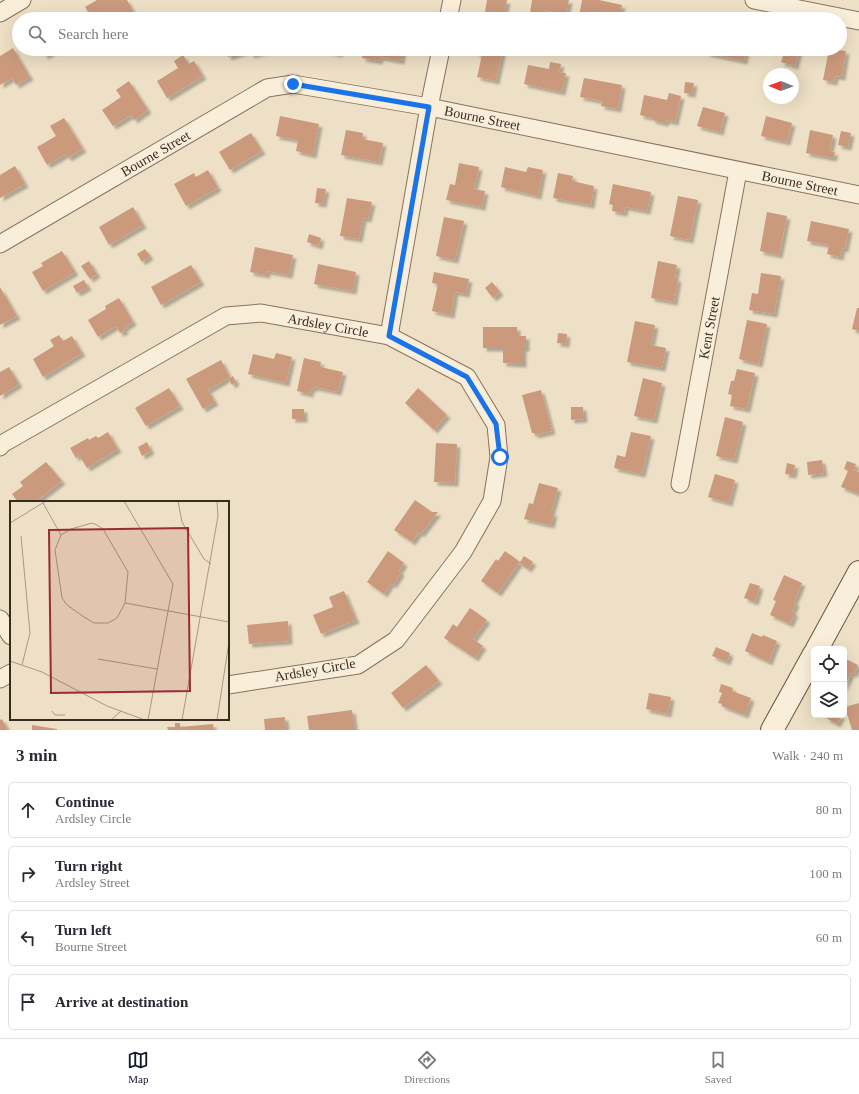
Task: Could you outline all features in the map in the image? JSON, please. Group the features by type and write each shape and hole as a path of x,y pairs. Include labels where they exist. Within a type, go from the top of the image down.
{"main road":[{"path":"819,646 859,572"},
{"path":"772,730 811,659"}],"street":[{"path":"0,13 22,0"},
{"path":"449,12 452,0"},
{"path":"754,0 814,12"},
{"path":"847,19 859,21"},
{"path":"389,336 429,107 440,56"},
{"name":"Bourne Street","path":"0,244 267,88 293,84 429,107 738,172 859,195"},
{"name":"Kent Street","path":"680,484 738,172"},
{"name":"Ardsley Circle","path":"0,447 9,440 226,316 261,313 389,336 467,377 496,424 500,457 492,501 463,552 396,640 358,665 229,684"},
{"path":"0,619 10,634"},
{"path":"0,679 10,674"}],"building":[{"path":"97,0 127,0 133,11 88,12 85,7"},
{"path":"487,0 507,0 504,12 485,12"},
{"path":"532,0 569,0 567,12 553,12 544,10 544,12 530,12"},
{"path":"582,0 599,0 622,5 620,12 580,12"},
{"path":"12,49 12,56 18,56 30,77 16,85 12,78 0,85 0,56"},
{"path":"184,56 189,64 194,61 203,76 167,98 157,81 178,68 174,61"},
{"path":"362,56 402,56 401,61 380,57 379,61 362,58"},
{"path":"482,56 501,56 496,81 477,77"},
{"path":"720,56 745,56 744,61"},
{"path":"783,56 798,56 795,66 781,62"},
{"path":"828,56 845,56 842,77 835,76 834,82 823,80"},
{"path":"550,62 561,64 559,72 566,73 562,92 524,84 528,65 549,69"},
{"path":"584,78 622,85 618,109 601,106 602,101 580,97"},
{"path":"129,81 148,110 134,120 131,115 113,126 102,110 121,97 116,90"},
{"path":"685,82 694,83 692,94 684,93"},
{"path":"669,93 681,96 675,122 666,120 665,123 640,115 644,95 667,100"},
{"path":"703,107 725,113 720,132 697,126"},
{"path":"280,116 319,124 313,155 296,151 298,140 276,136"},
{"path":"766,116 792,123 787,142 761,136"},
{"path":"64,118 83,149 68,158 66,154 47,165 37,147 56,136 50,126"},
{"path":"346,130 363,133 362,139 383,143 379,162 341,155"},
{"path":"810,130 833,135 830,151 835,152 833,158 806,153"},
{"path":"841,131 851,133 848,147 838,145"},
{"path":"251,133 262,151 230,170 219,152"},
{"path":"459,163 479,167 474,189 485,191 482,207 446,200 450,184 455,185"},
{"path":"15,166 25,184 0,198 0,175"},
{"path":"505,167 526,172 528,167 543,170 538,196 501,187"},
{"path":"208,170 218,188 186,206 174,184 194,173 196,177"},
{"path":"558,173 573,176 572,181 594,186 591,205 553,198"},
{"path":"613,184 651,192 647,211 625,207 624,213 612,211 613,205 609,204"},
{"path":"317,188 326,189 323,204 315,203"},
{"path":"678,196 698,200 690,240 670,236"},
{"path":"347,198 372,202 368,219 363,218 359,239 340,236"},
{"path":"133,207 143,225 109,245 99,227"},
{"path":"767,212 787,216 779,255 760,251"},
{"path":"444,217 464,221 455,260 436,256"},
{"path":"811,221 849,229 845,249 842,248 840,257 827,254 829,245 807,241"},
{"path":"309,234 321,238 319,246 307,242"},
{"path":"255,247 293,255 289,275 267,271 267,275 250,272"},
{"path":"145,249 150,256 142,262 137,254"},
{"path":"62,251 75,272 43,291 32,272 43,266 41,263"},
{"path":"89,261 97,274 90,279 81,266"},
{"path":"658,261 677,265 675,278 678,279 674,302 651,298"},
{"path":"318,264 356,272 353,291 314,284"},
{"path":"191,265 201,282 161,305 151,287"},
{"path":"434,272 469,279 466,294 455,292 451,315 432,311 438,284 432,283"},
{"path":"761,273 781,276 774,314 749,310 752,293 758,294"},
{"path":"84,280 88,287 77,293 73,286"},
{"path":"492,282 500,292 493,298 485,288"},
{"path":"0,287 17,316 0,325"},
{"path":"119,298 133,322 124,328 125,331 120,333 116,326 98,337 88,320 106,309 105,306"},
{"path":"857,308 859,308 859,331 852,329"},
{"path":"747,320 767,324 759,364 739,359"},
{"path":"635,321 655,325 651,345 666,348 662,368 627,362"},
{"path":"483,327 517,327 517,336 526,336 526,348 523,348 523,364 503,363 503,348 483,348"},
{"path":"558,333 567,334 566,344 557,343"},
{"path":"59,335 63,341 72,336 82,353 43,377 33,359 54,346 50,340"},
{"path":"276,353 292,357 286,383 248,374 253,354 274,359"},
{"path":"304,358 321,362 320,367 343,372 338,392 314,387 314,389 311,388 310,394 297,391"},
{"path":"221,360 230,378 233,376 236,382 232,385 228,378 208,390 215,402 203,409 186,379"},
{"path":"9,367 19,384 0,396 0,372"},
{"path":"737,369 755,373 747,409 730,406 732,395 728,394 731,381 734,381"},
{"path":"643,378 662,383 654,420 634,416"},
{"path":"169,388 180,406 146,426 135,408"},
{"path":"418,388 447,415 434,430 405,403"},
{"path":"541,390 552,431 535,435 535,433 532,433 522,395"},
{"path":"571,407 583,407 584,419 571,420"},
{"path":"292,409 304,409 304,419 292,419"},
{"path":"725,417 743,422 734,460 716,456"},
{"path":"108,432 118,449 87,468 79,455 76,458 70,448 88,438 89,440 96,436 98,438"},
{"path":"631,432 651,436 642,474 614,468 617,455 625,457"},
{"path":"147,442 151,451 142,456 138,447"},
{"path":"436,443 457,444 455,483 434,482"},
{"path":"822,460 824,473 808,475 807,462"},
{"path":"847,461 856,464 854,470 859,472 859,494 841,487 848,471 844,469"},
{"path":"46,462 62,481 36,501 17,501 12,494 23,486 20,482"},
{"path":"787,463 795,465 793,475 785,474"},
{"path":"715,474 735,480 729,503 708,497"},
{"path":"539,483 558,488 551,513 554,513 551,525 524,519 529,503 533,504"},
{"path":"415,500 432,512 438,512 421,534 419,532 412,542 394,530"},
{"path":"388,551 404,563 399,571 401,573 393,585 391,583 384,594 367,582"},
{"path":"505,551 520,562 524,556 533,562 528,569 519,563 498,593 481,581 496,559 498,561"},
{"path":"784,575 802,583 794,602 796,603 792,612 795,613 790,624 770,615 776,601 773,600"},
{"path":"750,583 760,586 755,602 744,598"},
{"path":"344,591 356,620 321,634 313,615 333,607 329,597"},
{"path":"470,608 487,620 473,639 483,646 475,658 444,638 453,624 457,627"},
{"path":"288,621 289,641 249,644 247,625"},
{"path":"752,633 762,637 763,635 777,641 769,662 745,651"},
{"path":"716,647 730,653 727,662 712,656"},
{"path":"847,660 858,665 854,674 851,673 847,682"},
{"path":"426,665 439,681 403,708 391,693"},
{"path":"721,684 733,688 732,691 751,698 745,715 718,703 722,693 719,692"},
{"path":"649,693 671,697 668,714 646,709"},
{"path":"859,703 859,730 852,730 847,714 847,706"},
{"path":"352,710 355,730 309,730 307,716"},
{"path":"285,717 286,730 265,730 264,719"},
{"path":"826,718 840,718 837,724"},
{"path":"2,719 8,730 0,730 0,720"},
{"path":"175,723 180,723 180,727 213,724 214,730 168,730 167,727 175,727"},
{"path":"32,725 57,729 57,730 32,730"}],"route":[{"path":"293,84 429,107 389,336 467,377 496,424 500,457"}]}
